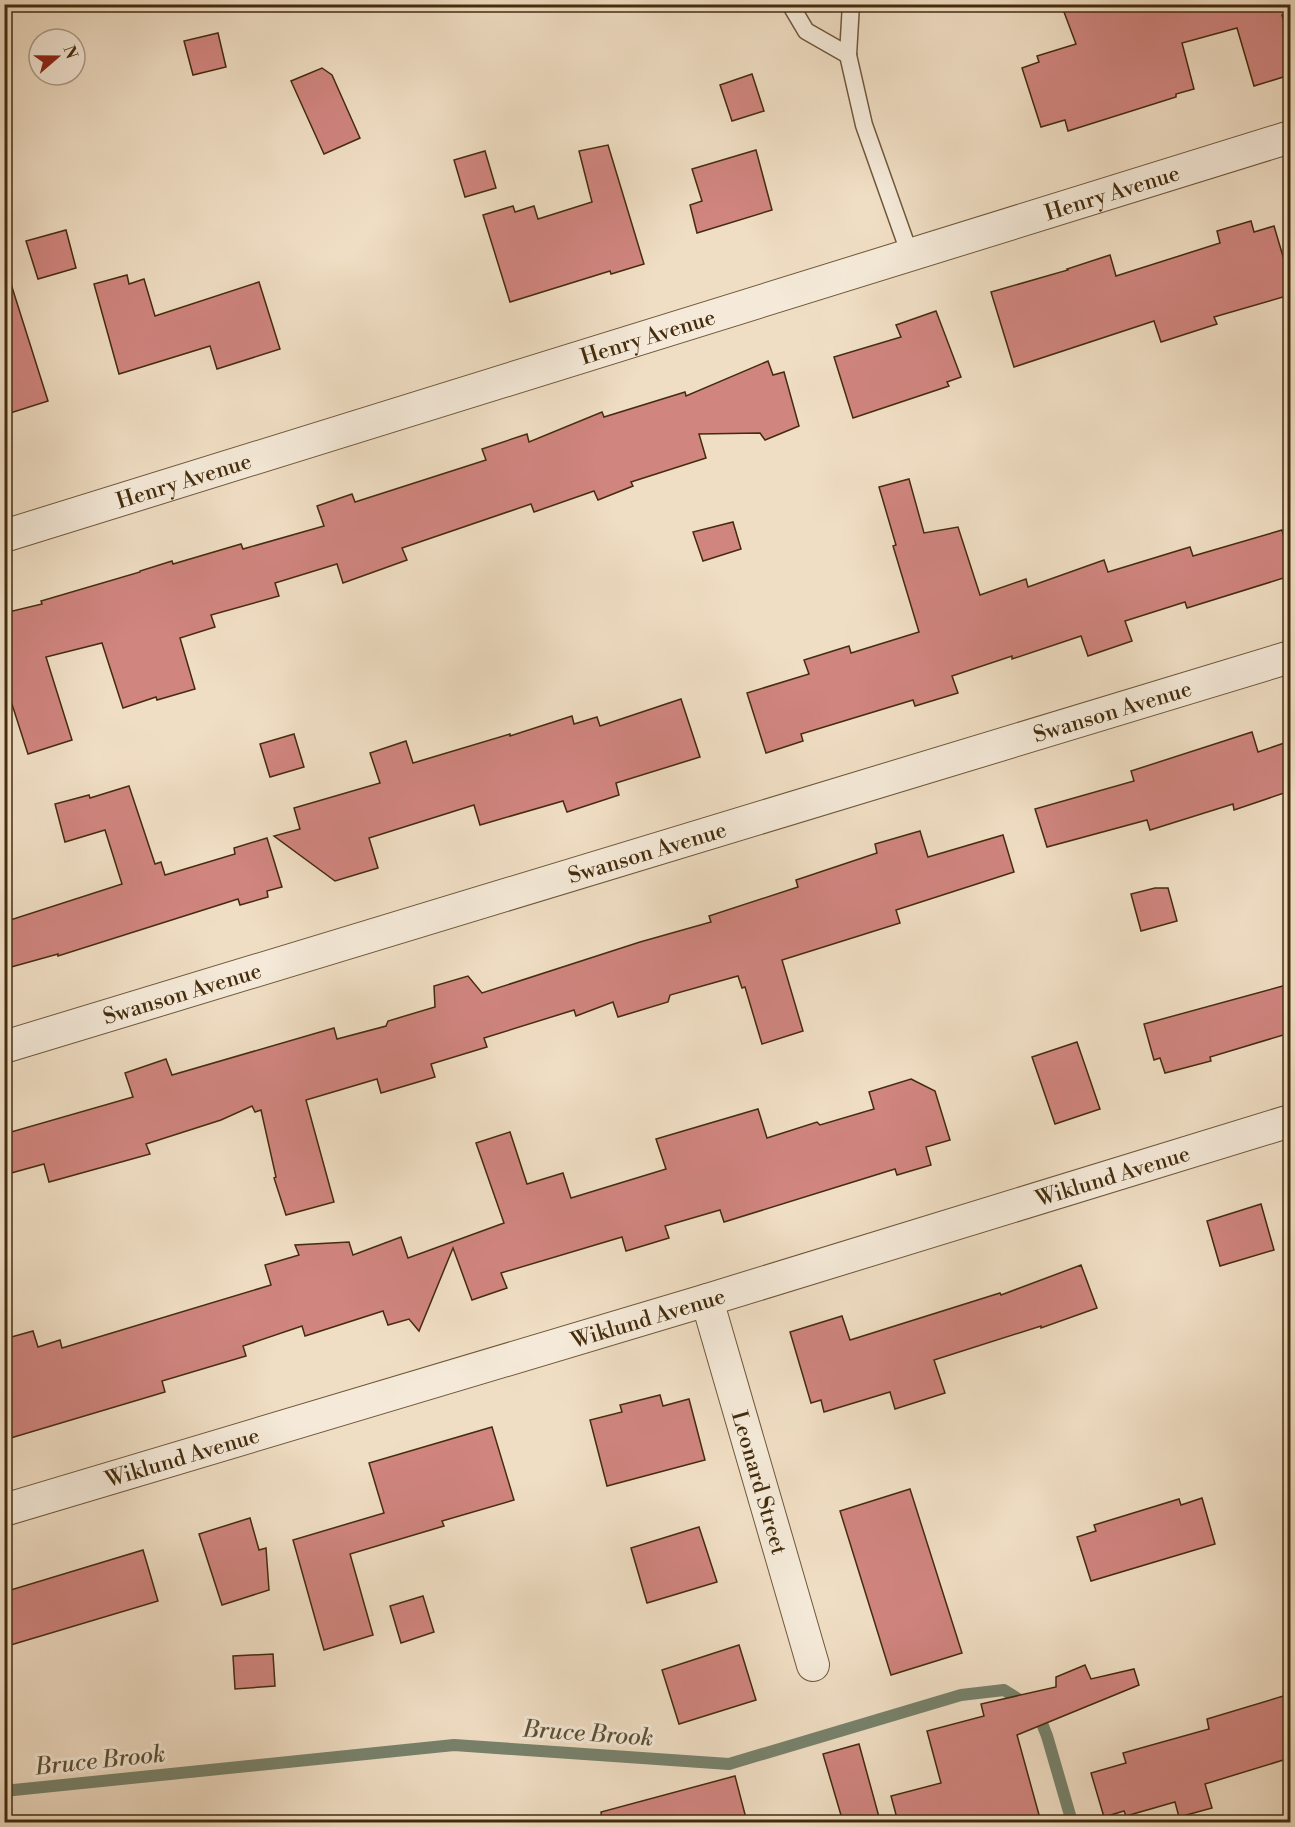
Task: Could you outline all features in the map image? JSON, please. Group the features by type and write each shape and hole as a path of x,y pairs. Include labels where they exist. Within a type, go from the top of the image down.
{"street":[{"name":"Henry Avenue","path":"4,536 1290,137"},
{"name":"Swanson Avenue","path":"4,1047 1290,657"},
{"name":"Wiklund Avenue","path":"4,1510 707,1300 1290,1121"},
{"name":"Leonard Street","path":"707,1300 813,1665"}],"lane":[{"path":"790,4 806,32 848,55"},
{"path":"851,4 848,55 864,125 910,255"}],"building":[{"path":"1061,4 1286,4 1287,14 1282,15 1290,43 1290,75 1254,86 1237,28 1182,43 1194,89 1176,94 1176,97 1068,131 1065,120 1041,127 1022,68 1039,62 1037,56 1076,44"},
{"path":"218,33 226,67 193,75 184,41"},
{"path":"322,68 332,75 360,138 324,154 291,81"},
{"path":"752,74 764,111 732,121 720,85"},
{"path":"608,145 644,264 611,274 610,271 510,302 483,215 513,206 515,212 534,206 538,219 592,202 579,151"},
{"path":"756,150 772,210 697,233 690,205 702,201 692,169"},
{"path":"485,151 496,188 465,197 454,160"},
{"path":"1251,221 1254,232 1274,226 1290,280 1290,295 1214,317 1217,324 1161,342 1154,321 1014,367 991,292 1068,270 1110,255 1116,276 1220,243 1217,231"},
{"path":"66,230 76,268 38,279 26,241"},
{"path":"127,275 129,284 144,279 155,316 259,282 280,349 217,369 210,346 119,374 94,284"},
{"path":"11,284 48,401 4,415 4,285"},
{"path":"936,311 961,377 947,382 949,386 853,418 834,357 901,337 896,325"},
{"path":"768,361 773,375 784,372 799,426 765,440 760,433 699,434 706,458 631,482 633,486 598,500 594,491 534,512 531,504 402,548 407,560 343,583 337,564 275,583 279,596 211,615 215,627 180,638 195,689 157,700 156,697 123,708 102,643 46,657 72,740 28,754 10,698 4,699 4,613 42,604 41,601 172,561 173,564 241,544 243,549 324,526 317,506 352,494 355,502 486,460 482,449 527,434 529,442 602,412 604,417 685,392 686,396"},
{"path":"909,479 924,533 958,527 980,595 1026,579 1028,587 1104,560 1108,572 1190,547 1193,556 1282,530 1290,558 1290,576 1187,608 1185,602 1125,621 1132,641 1088,656 1081,636 952,676 958,693 915,706 913,700 801,734 803,741 766,753 747,693 809,674 804,660 849,646 851,653 919,632 893,546 896,545 879,487"},
{"path":"733,522 741,549 703,561 693,532"},
{"path":"681,699 700,757 616,783 619,795 567,812 563,801 480,825 474,805 369,838 378,868 335,881 274,836 300,829 294,808 380,783 370,753 406,741 413,763 572,716 574,724 597,717 600,726"},
{"path":"1252,732 1258,752 1290,741 1290,791 1234,810 1233,804 1150,830 1147,820 1047,847 1035,809 1134,781 1131,771"},
{"path":"294,734 304,767 270,777 260,744"},
{"path":"129,786 155,864 161,862 165,875 235,854 234,848 267,838 282,887 267,891 268,897 240,905 238,899 58,956 58,954 4,969 4,922 122,884 105,830 65,842 55,804 89,795 90,798"},
{"path":"920,831 928,857 1003,835 1014,872 896,910 900,923 782,960 803,1031 762,1044 745,987 742,988 738,976 670,995 668,1002 618,1017 613,1002 576,1016 574,1010 484,1038 487,1047 431,1064 435,1077 381,1093 377,1079 306,1100 334,1202 286,1215 274,1178 276,1177 261,1110 255,1112 252,1106 221,1120 146,1144 150,1154 49,1182 44,1164 4,1175 4,1134 133,1097 125,1073 166,1059 172,1075 334,1028 337,1039 386,1026 388,1021 435,1007 434,986 468,976 482,993 640,942 711,922 709,916 798,887 796,880 877,853 875,844"},
{"path":"1155,888 1168,888 1177,921 1141,931 1131,894"},
{"path":"1290,984 1290,1033 1210,1057 1211,1061 1165,1073 1160,1058 1154,1060 1144,1024"},
{"path":"1077,1042 1100,1109 1055,1124 1032,1057"},
{"path":"911,1079 935,1091 950,1140 926,1147 931,1165 897,1175 895,1169 724,1222 720,1210 665,1226 669,1238 626,1251 622,1237 501,1273 507,1288 472,1300 453,1248 419,1331 409,1319 388,1325 383,1311 305,1336 302,1326 243,1346 246,1356 162,1381 165,1392 4,1440 4,1339 33,1331 38,1347 60,1340 62,1348 271,1285 265,1265 299,1255 295,1245 349,1242 353,1255 401,1237 408,1258 504,1223 476,1143 510,1132 527,1184 563,1173 571,1198 666,1169 656,1139 758,1109 767,1138 817,1122 820,1125 874,1109 869,1092"},
{"path":"1261,1204 1274,1250 1220,1266 1207,1221"},
{"path":"1081,1265 1097,1308 1041,1328 1041,1326 934,1360 945,1393 895,1409 890,1392 824,1412 821,1400 811,1403 790,1332 842,1316 850,1340 1000,1293 1001,1295"},
{"path":"660,1395 663,1406 689,1399 705,1460 607,1486 590,1420 622,1412 620,1405"},
{"path":"492,1427 514,1500 442,1521 444,1526 350,1554 373,1635 324,1650 293,1540 384,1513 369,1463"},
{"path":"910,1489 962,1653 891,1675 840,1511"},
{"path":"1202,1498 1215,1544 1091,1581 1077,1537 1096,1531 1094,1525 1179,1499 1181,1505"},
{"path":"250,1518 259,1550 266,1548 269,1590 222,1605 199,1534"},
{"path":"699,1527 717,1582 647,1603 631,1548"},
{"path":"143,1550 158,1601 4,1647 4,1592"},
{"path":"423,1596 434,1632 401,1643 390,1606"},
{"path":"739,1645 756,1700 679,1724 662,1670"},
{"path":"273,1654 275,1686 235,1689 233,1656"},
{"path":"1085,1665 1091,1679 1134,1669 1139,1685 1017,1735 1041,1822 898,1822 891,1796 941,1783 927,1731 984,1716 981,1704 1056,1687 1056,1677"},
{"path":"1290,1694 1290,1758 1205,1784 1212,1808 1179,1817 1175,1802 1126,1816 1124,1811 1104,1817 1091,1773 1126,1763 1123,1753 1209,1729 1207,1719"},
{"path":"859,1744 879,1817 843,1822 823,1754"},
{"path":"735,1776 747,1822 602,1822 601,1812"}],"waterway":[{"name":"Bruce Brook","path":"4,1791 454,1745 729,1764 961,1695 1004,1690 1037,1711 1047,1736 1072,1822"}]}
